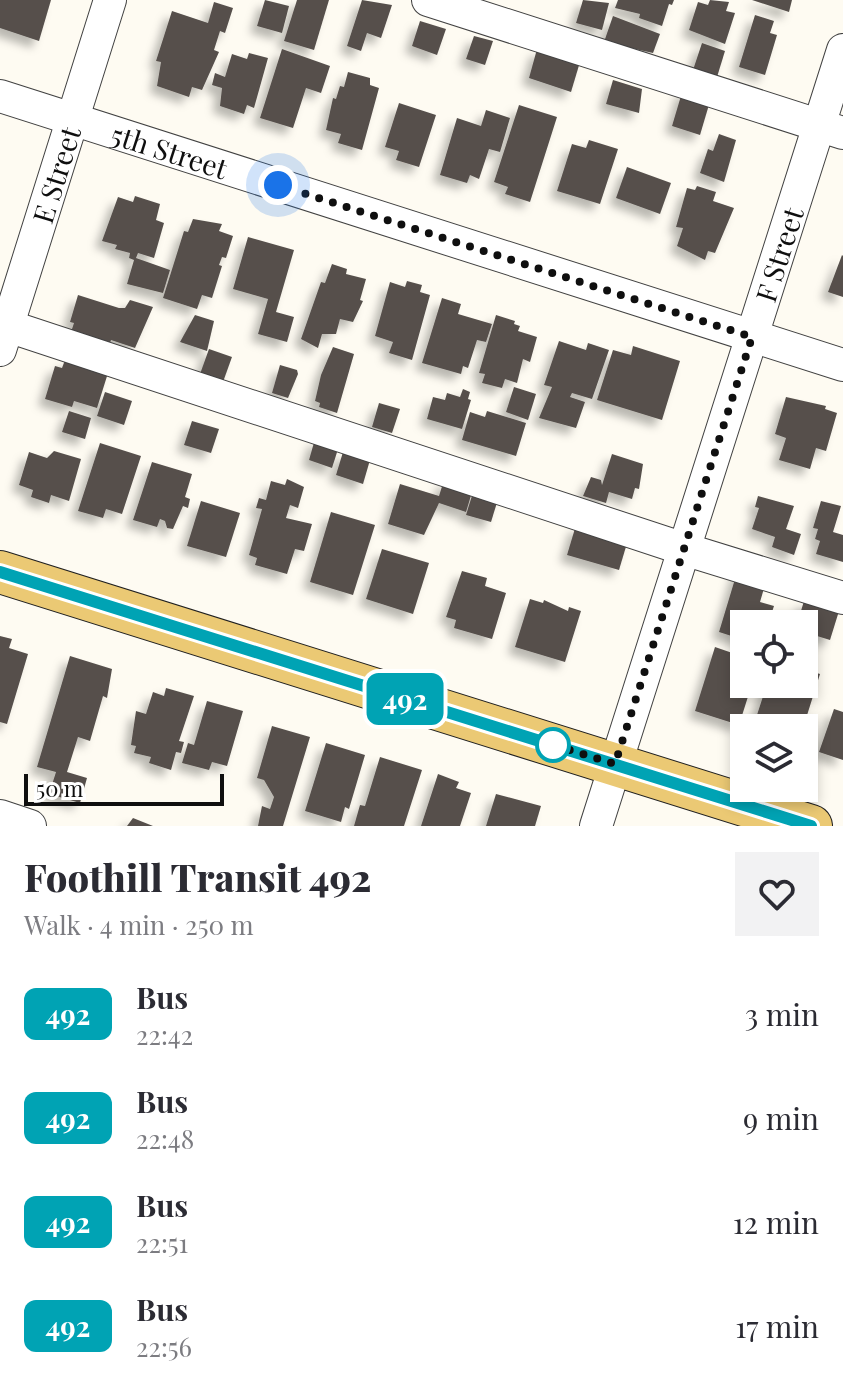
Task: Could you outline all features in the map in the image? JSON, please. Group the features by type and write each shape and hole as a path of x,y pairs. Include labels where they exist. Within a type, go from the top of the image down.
{"main road":[{"path":"0,572 811,826"}],"street":[{"name":"E Street","path":"4,338 110,0"},
{"path":"428,0 831,129"},
{"name":"F Street","path":"596,826 752,337 831,129 843,50"},
{"name":"5th Street","path":"0,96 843,365"},
{"path":"4,338 843,598"},
{"path":"0,816 30,826"}],"building":[{"path":"0,0 51,0 39,41 0,28"},
{"path":"265,0 289,6 282,33 257,26"},
{"path":"297,0 329,0 314,50 284,41"},
{"path":"362,0 392,5 381,38 367,33 361,51 347,46"},
{"path":"583,0 609,3 602,30 576,23"},
{"path":"618,0 674,0 672,5 669,4 662,26 639,18 640,14 615,8"},
{"path":"710,0 729,2 726,11 735,13 725,44 689,30 698,2 708,5"},
{"path":"752,0 792,0 789,12"},
{"path":"214,2 233,8 225,33 220,31 214,50 219,52 202,90 192,87 189,97 157,86 161,62 156,61 172,11 208,23"},
{"path":"755,15 774,21 770,33 777,35 765,75 739,67"},
{"path":"613,16 660,34 653,53 604,42"},
{"path":"420,21 446,29 437,55 412,46"},
{"path":"474,36 493,41 485,65 466,59"},
{"path":"702,43 725,51 717,77 693,70"},
{"path":"282,49 330,66 321,93 306,88 293,128 260,118"},
{"path":"537,49 580,62 571,92 529,78"},
{"path":"249,53 268,58 254,108 247,105 244,114 220,106 222,88 212,85 215,73 225,77 232,54 247,59"},
{"path":"348,72 370,78 370,85 379,88 362,150 338,143 341,134 326,130 333,98 336,99 340,86 344,87"},
{"path":"613,80 642,89 639,113 606,104"},
{"path":"683,89 711,98 700,135 672,126"},
{"path":"399,103 436,115 419,167 396,160 399,151 385,147"},
{"path":"519,105 557,117 530,202 505,194 508,187 494,182"},
{"path":"486,110 510,118 500,152 489,149 479,179 470,175 467,183 440,175 457,118 481,126"},
{"path":"719,134 736,140 724,182 700,173 708,149 713,151"},
{"path":"589,140 618,149 600,204 557,191 572,144 586,148"},
{"path":"627,167 671,183 660,214 616,198"},
{"path":"697,186 716,192 713,201 734,208 715,253 708,251 705,260 677,246 683,228 676,227 687,188 695,190"},
{"path":"135,196 160,204 156,220 164,223 154,258 138,253 136,258 170,270 163,293 127,284 134,260 129,258 130,253 102,241 118,197 133,202"},
{"path":"193,219 222,224 219,231 233,236 226,258 222,257 219,265 222,266 212,298 202,295 197,309 163,298 184,231 188,232"},
{"path":"248,237 294,250 276,312 294,317 287,342 258,334 268,299 233,289"},
{"path":"843,256 843,297 828,292"},
{"path":"332,264 347,269 346,274 366,279 360,300 363,301 353,322 340,319 336,334 322,334 318,348 301,339 321,282 325,283"},
{"path":"407,281 422,285 420,292 430,295 412,360 389,353 393,342 375,336 390,282 405,287"},
{"path":"78,295 119,308 125,308 130,300 153,307 135,348 111,340 109,346 71,332 74,323 70,322"},
{"path":"442,298 461,304 458,314 492,324 486,342 477,340 468,368 463,366 461,374 422,363"},
{"path":"195,315 214,321 207,351 180,342"},
{"path":"496,315 515,321 514,324 520,326 518,331 537,337 530,362 523,359 517,383 505,379 502,388 482,383 485,374 479,373"},
{"path":"559,341 586,350 588,343 609,350 592,399 572,393 570,397 585,402 576,428 539,418 552,387 544,385"},
{"path":"633,346 680,361 662,420 597,400 613,350 631,355"},
{"path":"333,347 354,354 337,413 319,407 320,403 315,401 321,375"},
{"path":"209,349 232,357 223,382 200,374"},
{"path":"65,360 108,373 97,408 74,401 72,407 45,399 55,366 62,368"},
{"path":"280,365 297,370 298,374 288,398 272,393"},
{"path":"514,387 536,394 528,420 506,412"},
{"path":"463,389 470,392 468,399 471,400 462,429 427,419 433,397 445,400 447,393 460,397"},
{"path":"105,392 132,401 124,425 97,416"},
{"path":"786,397 826,406 825,409 837,413 826,451 816,448 810,469 779,460 786,438 775,434"},
{"path":"379,403 400,409 392,433 372,427"},
{"path":"69,411 91,418 85,439 62,432"},
{"path":"487,411 526,423 516,456 462,440 470,412 485,417"},
{"path":"192,421 219,429 211,453 184,445"},
{"path":"315,439 339,446 332,468 309,460"},
{"path":"100,443 141,456 122,514 106,509 103,518 78,511"},
{"path":"54,451 81,459 69,501 51,495 49,503 31,497 33,490 19,485 29,452 47,458"},
{"path":"343,452 370,460 363,484 336,475"},
{"path":"612,454 643,464 639,489 635,488 632,499 609,492 606,503 583,496 591,477 601,480 602,485"},
{"path":"152,462 192,474 185,497 190,499 188,508 183,506 173,529 167,528 165,521 160,519 157,527 133,520"},
{"path":"287,479 304,487 298,508 290,505 286,518 312,524 304,551 295,549 287,574 255,565 257,558 249,555 262,509 256,508 259,498 266,500 271,481 285,485"},
{"path":"444,480 473,489 466,512 439,503 424,535 388,524 400,484 439,496"},
{"path":"474,489 499,496 491,522 466,515"},
{"path":"758,496 794,506 786,529 801,534 794,555 772,547 775,537 752,529 759,508 755,507"},
{"path":"201,501 240,513 226,557 187,546"},
{"path":"821,501 841,506 833,532 843,535 843,562 816,554 820,541 815,539 818,529 813,528"},
{"path":"331,512 375,525 353,595 310,582"},
{"path":"576,525 628,540 619,570 567,555"},
{"path":"382,549 429,563 413,614 366,599"},
{"path":"738,569 767,578 760,602 774,606 773,610 730,610 730,636 719,632"},
{"path":"462,571 487,578 485,586 506,593 492,639 454,628 456,620 446,617"},
{"path":"530,599 543,603 544,600 568,611 569,607 581,611 565,662 515,647"},
{"path":"804,601 839,611 830,640 818,636 818,610 801,610"},
{"path":"0,636 12,639 9,648 28,654 7,724 0,722"},
{"path":"715,647 730,652 730,698 748,698 742,714 730,714 730,722 695,711"},
{"path":"70,656 112,669 107,698 103,696 90,741 78,737 67,772 87,778 80,803 49,794 56,772 37,767"},
{"path":"166,688 194,696 179,741 184,742 181,753 176,752 171,770 149,763 151,757 134,753 136,746 131,745 136,711 146,714 153,692 164,696"},
{"path":"762,698 812,698 807,714 757,714"},
{"path":"207,701 243,711 227,766 212,762 209,770 182,763 188,743 194,745"},
{"path":"834,709 843,712 843,760 819,752"},
{"path":"272,726 310,737 283,826 258,826 262,806 270,809 274,797 264,780 257,778"},
{"path":"326,743 365,755 349,809 345,807 341,822 305,811"},
{"path":"380,757 422,770 404,826 354,826 360,805 365,806"},
{"path":"438,774 459,782 456,788 471,793 460,826 421,826"},
{"path":"496,794 541,806 535,826 486,826"},
{"path":"133,818 153,826 127,826"}],"bus line":[{"name":"492","path":"0,572 811,826"}],"route":[{"path":"278,185 752,337 615,764 553,745"}]}
